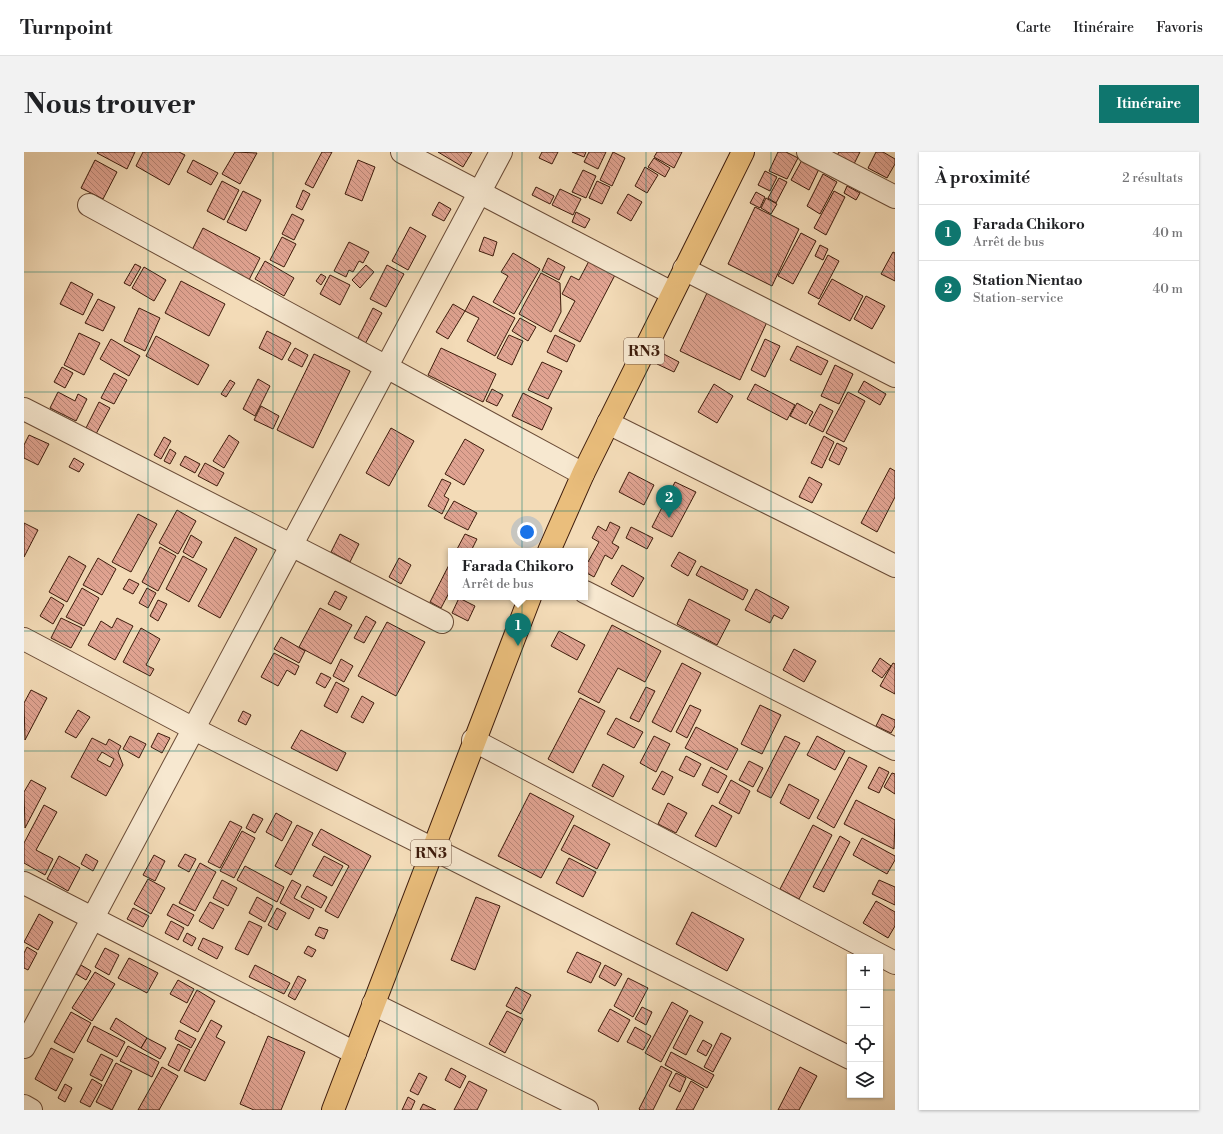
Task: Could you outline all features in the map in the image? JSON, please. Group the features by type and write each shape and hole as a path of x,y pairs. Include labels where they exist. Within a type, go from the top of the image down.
{"highway":[{"name":"RN3","path":"550,548 583,474 743,152"},
{"name":"RN3","path":"333,1110 473,740 529,600"}],"street":[{"path":"402,152 672,293"},
{"path":"24,1047 501,152"},
{"path":"808,152 895,197"},
{"path":"89,205 583,474"},
{"path":"684,269 895,376"},
{"path":"24,409 442,622"},
{"path":"608,423 895,566"},
{"path":"588,594 895,749"},
{"path":"24,638 194,729 847,1056"},
{"path":"473,740 895,963"},
{"path":"24,883 355,1053"},
{"path":"373,1004 587,1110"},
{"path":"24,1106 31,1110"}],"building":[{"path":"135,152 127,169 97,153"},
{"path":"143,152 179,152 185,155 169,185 136,166"},
{"path":"235,152 257,153 240,184 222,174"},
{"path":"322,152 332,152 313,188 305,184"},
{"path":"438,152 472,152 463,167"},
{"path":"542,152 558,152 552,164 539,158"},
{"path":"572,152 586,152 584,157"},
{"path":"589,152 606,152 598,169 584,162"},
{"path":"613,152 625,158 612,186 600,180"},
{"path":"657,152 682,152 674,168 654,157"},
{"path":"778,152 786,152 798,158 787,179 769,171"},
{"path":"839,152 860,152 853,166 836,157"},
{"path":"876,152 883,152 895,159 895,164 887,178 868,168"},
{"path":"654,158 670,168 665,177 648,167"},
{"path":"95,160 117,172 103,199 81,188"},
{"path":"193,160 218,173 211,185 187,172"},
{"path":"358,160 375,167 362,201 345,194"},
{"path":"802,160 819,169 809,190 791,180"},
{"path":"645,167 658,175 647,193 635,186"},
{"path":"583,170 596,176 586,198 572,192"},
{"path":"765,171 777,177 770,191 758,185"},
{"path":"823,174 837,182 820,214 807,206"},
{"path":"779,178 787,182 776,203 768,198"},
{"path":"222,181 239,190 224,220 207,211"},
{"path":"597,181 610,187 602,204 589,198"},
{"path":"847,186 860,193 856,200 844,193"},
{"path":"536,187 554,196 550,204 532,195"},
{"path":"560,189 581,199 573,215 552,205"},
{"path":"303,190 310,194 302,210 296,207"},
{"path":"243,191 261,200 246,231 227,222"},
{"path":"834,191 845,197 826,235 814,228"},
{"path":"756,192 765,197 760,208 750,203"},
{"path":"628,194 642,202 631,221 617,213"},
{"path":"766,198 777,204 771,214 761,208"},
{"path":"439,202 451,209 444,221 432,215"},
{"path":"755,207 799,229 772,286 728,264"},
{"path":"576,212 590,219 585,228 572,222"},
{"path":"292,214 304,220 294,240 282,234"},
{"path":"410,227 426,236 408,270 392,261"},
{"path":"203,228 260,258 249,280 192,250"},
{"path":"801,233 816,241 793,284 778,276"},
{"path":"282,237 296,244 284,267 270,260"},
{"path":"484,237 497,242 493,256 479,251"},
{"path":"349,242 369,252 363,263 359,261 353,272 349,270 346,277 334,271"},
{"path":"820,245 828,249 823,260 815,256"},
{"path":"893,252 895,253 895,281 881,274"},
{"path":"513,253 540,269 514,314 493,302 508,276 501,272"},
{"path":"828,255 839,261 819,299 808,293"},
{"path":"548,258 565,267 559,280 542,271"},
{"path":"265,261 294,278 284,296 255,279"},
{"path":"589,261 615,275 580,342 559,331 575,301 562,294 571,276 579,280"},
{"path":"135,264 141,267 130,286 124,283"},
{"path":"366,265 374,272 360,288 352,280"},
{"path":"387,265 404,274 386,307 370,299"},
{"path":"144,267 166,280 154,301 132,288"},
{"path":"541,273 560,283 561,312 551,332 519,314"},
{"path":"321,274 326,277 321,285 316,281"},
{"path":"330,275 350,285 340,305 320,294"},
{"path":"832,279 863,296 850,321 818,304"},
{"path":"181,281 225,304 209,336 165,313"},
{"path":"71,282 93,294 83,315 60,304"},
{"path":"707,293 767,322 740,380 680,351"},
{"path":"473,296 515,318 495,356 467,341 479,318 465,311"},
{"path":"866,296 885,306 872,329 854,319"},
{"path":"98,299 115,307 103,331 85,323"},
{"path":"453,304 465,311 448,339 436,332"},
{"path":"139,308 160,318 145,351 124,341"},
{"path":"373,308 382,313 365,344 357,340"},
{"path":"520,318 536,327 528,341 512,331"},
{"path":"267,331 291,343 282,360 259,348"},
{"path":"79,333 100,343 84,375 64,365"},
{"path":"509,335 523,341 512,365 497,358"},
{"path":"555,335 575,345 567,362 547,352"},
{"path":"156,336 209,365 198,385 146,356"},
{"path":"111,339 140,356 129,376 100,359"},
{"path":"765,339 780,346 765,377 751,370"},
{"path":"797,346 828,361 821,375 790,360"},
{"path":"295,348 308,355 302,367 288,360"},
{"path":"441,348 496,374 483,402 428,375"},
{"path":"662,353 679,362 674,372 657,364"},
{"path":"314,354 350,371 313,448 277,430"},
{"path":"542,362 562,371 548,399 528,390"},
{"path":"835,365 853,374 839,404 821,396"},
{"path":"62,367 73,373 65,388 54,382"},
{"path":"114,373 127,380 114,404 101,398"},
{"path":"258,379 270,386 255,416 243,409"},
{"path":"230,380 235,383 226,397 221,394"},
{"path":"864,381 886,394 880,405 858,392"},
{"path":"714,384 733,396 717,423 698,412"},
{"path":"755,384 795,405 787,420 747,399"},
{"path":"492,389 503,395 497,406 486,401"},
{"path":"58,392 75,401 78,394 87,399 76,421 50,408"},
{"path":"848,392 865,401 844,442 826,433"},
{"path":"523,393 552,408 542,430 512,416"},
{"path":"99,402 110,408 96,434 86,428"},
{"path":"797,403 813,412 806,424 790,416"},
{"path":"820,404 833,411 823,432 809,425"},
{"path":"261,406 279,416 273,429 254,420"},
{"path":"391,428 414,441 389,486 366,473"},
{"path":"29,435 49,444 38,465 24,458 24,445"},
{"path":"229,435 239,442 224,468 213,461"},
{"path":"824,436 834,442 822,468 811,463"},
{"path":"164,437 171,441 161,459 154,455"},
{"path":"465,439 484,450 464,485 445,474"},
{"path":"837,443 847,448 839,465 829,460"},
{"path":"170,449 176,453 170,464 164,461"},
{"path":"185,456 200,464 195,473 180,465"},
{"path":"74,458 84,464 79,472 69,467"},
{"path":"205,463 224,473 217,486 198,476"},
{"path":"890,468 895,471 895,497 877,532 861,523"},
{"path":"629,472 654,485 644,505 619,492"},
{"path":"809,477 822,484 812,503 799,497"},
{"path":"442,479 451,483 444,496 449,499 442,514 428,506"},
{"path":"675,482 696,492 672,537 652,527"},
{"path":"454,501 477,513 468,530 444,518"},
{"path":"177,510 196,521 178,554 159,543"},
{"path":"138,514 157,524 131,572 112,562"},
{"path":"610,522 620,527 612,543 619,547 612,559 605,555 594,577 588,574 588,562 599,542 592,538 598,526 606,531"},
{"path":"24,523 38,530 24,557"},
{"path":"631,527 653,538 647,549 626,538"},
{"path":"340,534 359,544 350,562 331,552"},
{"path":"465,534 477,539 472,548 458,548"},
{"path":"191,535 202,542 193,558 183,552"},
{"path":"235,537 257,549 220,618 198,606"},
{"path":"160,547 176,556 158,591 142,582"},
{"path":"679,552 696,561 688,576 671,566"},
{"path":"69,556 86,566 67,602 49,592"},
{"path":"183,556 207,569 189,602 166,589"},
{"path":"98,558 116,569 102,595 83,585"},
{"path":"399,558 411,565 401,584 389,577"},
{"path":"622,565 644,578 633,597 611,584"},
{"path":"701,566 748,590 743,600 696,575"},
{"path":"448,567 448,595 441,608 430,602"},
{"path":"129,579 139,584 133,594 123,589"},
{"path":"82,588 99,598 84,626 66,617"},
{"path":"147,588 156,593 148,608 139,603"},
{"path":"756,589 789,607 782,619 774,615 770,623 745,610"},
{"path":"335,591 347,597 340,610 328,604"},
{"path":"51,597 64,605 53,624 40,616"},
{"path":"689,599 730,620 717,645 677,624"},
{"path":"158,600 167,604 158,621 150,616"},
{"path":"458,600 463,600 475,606 468,621 452,613"},
{"path":"320,608 352,625 331,664 299,647"},
{"path":"366,616 376,622 364,643 354,638"},
{"path":"61,618 82,628 71,648 51,638"},
{"path":"117,618 133,626 115,660 88,645 101,621 112,628"},
{"path":"387,622 425,642 396,696 358,676"},
{"path":"612,625 661,651 645,682 618,668 599,703 578,692"},
{"path":"141,628 160,639 146,665 154,669 150,676 123,662"},
{"path":"559,631 585,645 577,660 551,646"},
{"path":"281,637 305,651 299,663 274,649"},
{"path":"794,649 816,661 804,682 783,670"},
{"path":"274,653 299,666 295,675 287,670 278,686 261,677"},
{"path":"880,658 891,666 882,678 872,671"},
{"path":"341,659 353,666 344,682 333,676"},
{"path":"682,663 701,673 671,732 652,722"},
{"path":"893,663 895,664 895,694 880,686"},
{"path":"321,673 331,678 325,688 316,683"},
{"path":"336,682 349,689 337,713 324,706"},
{"path":"646,687 655,691 639,722 630,718"},
{"path":"31,690 47,698 25,740 24,703"},
{"path":"362,696 374,703 363,723 351,717"},
{"path":"580,698 605,711 573,773 548,759"},
{"path":"690,705 701,710 687,738 676,732"},
{"path":"760,705 781,715 762,754 741,744"},
{"path":"78,710 90,717 76,738 65,732"},
{"path":"243,711 251,715 246,725 238,721"},
{"path":"882,714 895,720 895,726 891,733 876,726"},
{"path":"616,718 643,732 634,748 607,734"},
{"path":"696,727 738,749 727,770 685,748"},
{"path":"301,730 346,753 337,771 291,748"},
{"path":"158,733 170,738 162,753 151,747"},
{"path":"130,736 146,744 139,758 123,749"},
{"path":"654,736 670,744 656,772 640,763"},
{"path":"785,736 800,743 771,798 757,791"},
{"path":"817,736 845,751 835,770 807,755"},
{"path":"92,738 106,745 109,739 121,746 118,752 123,765 106,796 71,777","holes":["102,752 114,759 110,767 97,760"]},
{"path":"686,756 701,764 694,777 679,770"},
{"path":"849,757 867,766 834,828 817,818"},
{"path":"749,761 763,768 753,787 739,780"},
{"path":"603,764 624,776 613,797 592,786"},
{"path":"711,767 727,776 718,793 702,785"},
{"path":"879,767 889,772 879,793 868,788"},
{"path":"662,771 673,777 664,795 652,789"},
{"path":"892,773 895,774 895,794 884,787"},
{"path":"31,780 46,788 25,828 24,792"},
{"path":"731,780 750,791 739,814 719,803"},
{"path":"789,784 819,800 809,819 780,803"},
{"path":"530,793 574,816 541,878 498,856"},
{"path":"856,800 895,820 894,849 844,824"},
{"path":"668,803 687,813 676,833 658,824"},
{"path":"44,805 57,812 36,850 53,859 45,875 24,863 24,843"},
{"path":"712,805 732,816 716,847 695,836"},
{"path":"276,813 292,822 282,841 266,832"},
{"path":"253,814 263,819 255,833 246,828"},
{"path":"230,821 242,827 220,868 208,862"},
{"path":"297,825 313,833 291,875 275,866"},
{"path":"574,825 610,844 597,869 561,850"},
{"path":"813,825 832,835 799,899 780,889"},
{"path":"321,829 371,856 338,918 325,911 349,866 312,845"},
{"path":"242,831 255,838 234,878 220,871"},
{"path":"840,836 850,842 824,892 813,887"},
{"path":"862,838 895,856 895,860 887,874 853,855"},
{"path":"86,854 98,861 93,871 81,864"},
{"path":"185,854 196,859 189,872 178,866"},
{"path":"154,855 165,861 155,881 143,875"},
{"path":"59,856 80,868 68,891 47,879"},
{"path":"324,856 343,866 332,886 313,876"},
{"path":"569,858 596,872 583,897 556,883"},
{"path":"200,863 216,872 195,911 179,903"},
{"path":"245,866 284,887 277,902 237,880"},
{"path":"148,879 165,888 151,914 134,904"},
{"path":"222,880 237,888 228,906 213,898"},
{"path":"292,880 301,885 294,898 314,909 309,919 280,903"},
{"path":"879,880 895,887 895,905 872,894"},
{"path":"307,886 327,897 321,908 301,897"},
{"path":"257,897 273,906 265,922 249,913"},
{"path":"476,897 500,906 475,970 451,960"},
{"path":"876,901 895,912 895,926 888,938 863,923"},
{"path":"210,902 224,909 213,929 199,921"},
{"path":"173,904 194,915 188,926 167,915"},
{"path":"133,908 149,916 143,927 127,919"},
{"path":"277,908 286,913 277,930 268,925"},
{"path":"692,912 744,939 727,971 676,944"},
{"path":"39,914 53,922 38,950 24,942"},
{"path":"171,921 184,928 178,940 165,933"},
{"path":"249,921 262,927 248,955 235,949"},
{"path":"319,927 328,930 324,939 315,935"},
{"path":"187,933 196,938 192,946 183,941"},
{"path":"203,938 223,947 217,959 198,949"},
{"path":"308,946 316,950 312,957 304,953"},
{"path":"27,947 37,953 28,970 24,968 24,953"},
{"path":"105,948 119,955 109,975 95,967"},
{"path":"577,952 601,963 591,983 567,972"},
{"path":"129,958 158,973 147,993 118,978"},
{"path":"81,965 91,971 86,980 76,974"},
{"path":"255,965 290,983 284,994 249,977"},
{"path":"605,965 622,974 615,986 599,977"},
{"path":"95,972 115,984 92,1021 72,1008"},
{"path":"298,976 306,980 295,1000 288,996"},
{"path":"628,978 648,988 633,1017 614,1006"},
{"path":"178,980 194,989 187,1003 170,994"},
{"path":"516,987 531,995 521,1014 506,1006"},
{"path":"197,990 215,1001 198,1032 180,1022"},
{"path":"672,1002 688,1011 661,1062 645,1053"},
{"path":"642,1007 652,1012 646,1025 635,1019"},
{"path":"610,1009 630,1020 618,1042 598,1031"},
{"path":"507,1011 523,1019 505,1053 489,1044"},
{"path":"71,1012 91,1023 74,1053 54,1042"},
{"path":"690,1015 703,1022 686,1055 673,1048"},
{"path":"116,1018 147,1038 141,1048 110,1029"},
{"path":"211,1020 222,1026 216,1037 225,1042 205,1081 184,1071"},
{"path":"94,1026 125,1042 117,1057 87,1041"},
{"path":"635,1027 651,1036 643,1050 627,1042"},
{"path":"179,1030 196,1039 191,1048 175,1039"},
{"path":"721,1033 731,1038 713,1072 704,1067"},
{"path":"268,1036 305,1052 281,1110 254,1110 240,1104"},
{"path":"147,1038 166,1048 160,1059 141,1048"},
{"path":"703,1040 712,1045 706,1056 697,1051"},
{"path":"178,1044 190,1050 179,1071 168,1065"},
{"path":"128,1046 159,1062 152,1077 120,1061"},
{"path":"51,1048 73,1059 56,1091 35,1079"},
{"path":"671,1052 714,1075 707,1088 665,1065"},
{"path":"101,1054 113,1060 102,1081 90,1075"},
{"path":"116,1063 132,1071 112,1110 96,1102"},
{"path":"661,1066 672,1072 653,1110 640,1110 639,1109"},
{"path":"162,1067 178,1076 159,1110 138,1110"},
{"path":"800,1067 817,1076 799,1110 778,1110"},
{"path":"451,1068 466,1076 460,1088 445,1080"},
{"path":"419,1073 427,1077 418,1095 410,1091"},
{"path":"676,1073 686,1078 680,1092 669,1086"},
{"path":"92,1079 102,1085 90,1107 80,1102"},
{"path":"469,1081 487,1090 477,1110 454,1110"},
{"path":"691,1081 704,1089 693,1110 676,1110"},
{"path":"65,1084 72,1088 65,1102 58,1098"},
{"path":"408,1097 415,1101 411,1110 402,1110"},
{"path":"423,1104 436,1110 420,1110"}],"place":[{"name":"Station Nientao","path":"669,518"},
{"name":"Farada Chikoro","path":"518,646"}]}
